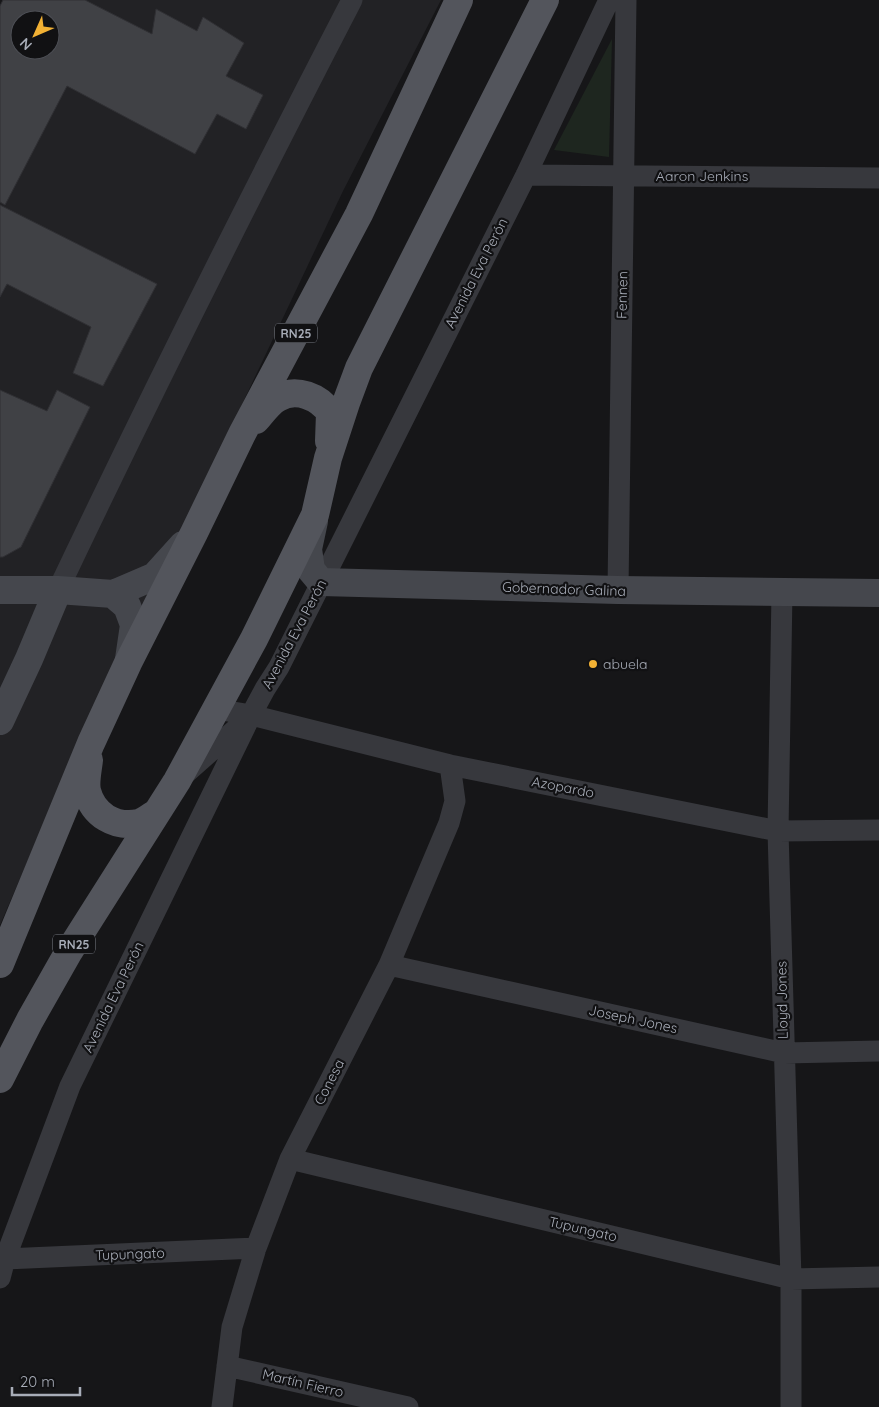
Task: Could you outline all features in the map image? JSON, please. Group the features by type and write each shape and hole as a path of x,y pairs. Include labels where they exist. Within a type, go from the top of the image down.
{"main road":[{"name":"RN25","path":"0,964 91,743 128,663 242,434 359,214 459,0"},
{"name":"RN25","path":"0,1079 30,1020 68,953 177,781 254,639 315,515 328,458 359,368 545,0"},
{"path":"242,434 278,397 294,393 303,394 320,402 330,413 328,458"},
{"path":"91,743 86,790 93,806 106,819 123,824 141,822 156,813"}],"street":[{"path":"0,721 58,590 102,498 293,114 352,0"},
{"name":"Avenida Eva Perón","path":"3,1269 70,1086 251,715 279,667 526,175 609,0"},
{"name":"Fennen","path":"618,590 626,0"},
{"name":"Aaron Jenkins","path":"526,175 879,178"},
{"path":"315,515 308,549 310,570 322,582"},
{"path":"0,590 58,590 113,594 154,576 194,533"},
{"name":"Gobernador Galina","path":"322,582 618,590 879,593"},
{"name":"Lloyd Jones","path":"782,592 778,831 791,1278 792,1407"},
{"path":"113,594 127,606 134,625 128,663"},
{"name":"Azopardo","path":"216,709 251,715 450,765 778,831 879,830"},
{"path":"177,781 251,715"},
{"name":"Conesa","path":"222,1407 232,1327 256,1248 290,1158 389,965 450,824 455,801 450,765"},
{"name":"Joseph Jones","path":"389,965 784,1052 879,1051"},
{"name":"Tupungato","path":"290,1158 791,1278 879,1277"},
{"name":"Tupungato","path":"3,1269 256,1248"},
{"name":"Martín Fierro","path":"227,1366 408,1407"}],"shaded area":[{"path":"6,0 441,0 343,191 48,814 0,925 0,11"},
{"path":"612,39 609,157 554,150"}],"building":[{"path":"3,0 85,0 152,34 156,9 197,31 203,17 244,43 226,76 263,95 246,129 217,114 195,154 67,86 5,205 0,202 0,6"},
{"path":"0,205 157,284 103,386 73,373 91,327 7,284 0,297"},
{"path":"0,390 47,411 57,390 90,407 21,547 3,557 0,557"}],"place":[{"name":"abuela","path":"593,664"}]}
